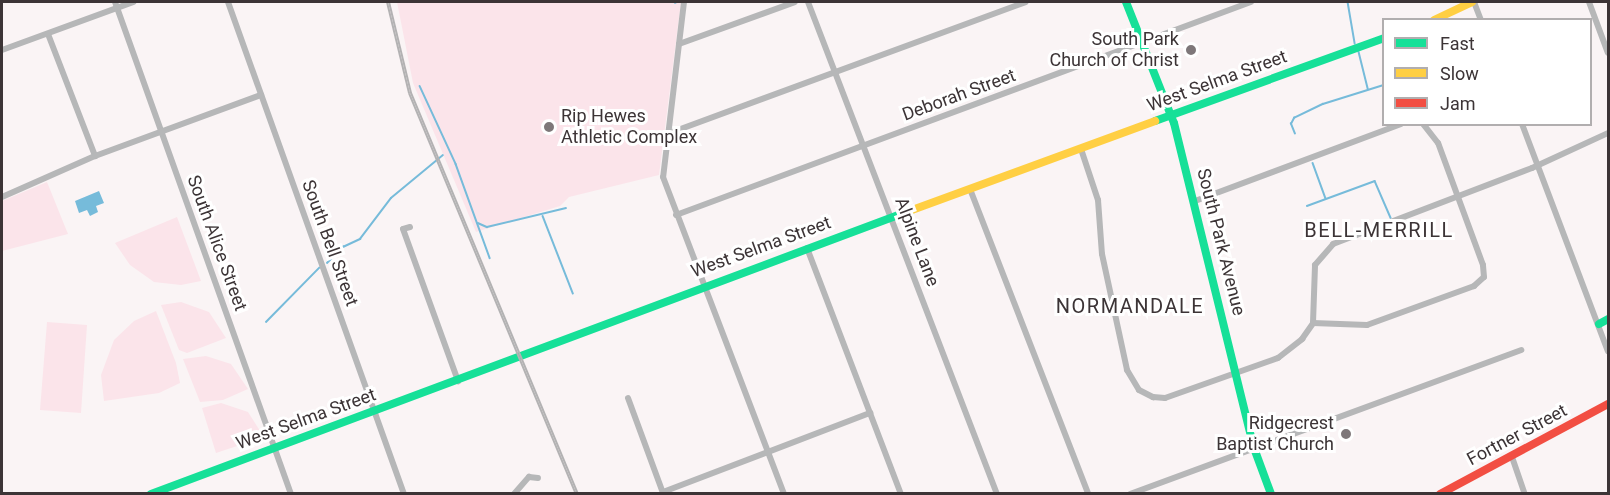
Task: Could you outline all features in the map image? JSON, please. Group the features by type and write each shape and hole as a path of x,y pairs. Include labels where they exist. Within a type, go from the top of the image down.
{"street":[{"path":"2,50 48,34 116,4 133,2"},
{"name":"South Bell Street","path":"228,2 404,494"},
{"path":"684,2 663,177 784,494"},
{"path":"679,44 795,2"},
{"name":"Alpine Lane","path":"808,2 997,494"},
{"path":"667,134 1026,2"},
{"name":"South Park Avenue","path":"1126,2 1172,115 1254,448 1270,494"},
{"name":"Deborah Street","path":"676,215 1251,2"},
{"path":"1439,18 1465,8 1473,2 1480,18"},
{"path":"1589,2 1608,53"},
{"name":"South Alice Street","path":"116,4 291,494"},
{"path":"48,34 95,156"},
{"name":"West Selma Street","path":"154,493 458,381 704,285 1382,38"},
{"path":"2,197 95,156 261,95"},
{"path":"1195,201 1396,126"},
{"path":"1313,322 1367,325 1480,283 1484,269 1435,137 1425,126"},
{"path":"1523,126 1608,351"},
{"path":"1081,149 1098,200 1104,268 1123,357 1134,383 1146,394 1166,398 1236,375 1282,356 1313,322 1314,271 1328,247 1538,165 1608,133"},
{"path":"970,189 1088,494"},
{"path":"410,227 403,229 458,381"},
{"path":"807,248 901,494"},
{"path":"1599,324 1608,319"},
{"path":"1130,494 1521,350"},
{"path":"628,398 663,493 870,413"},
{"name":"Fortner Street","path":"1440,494 1608,404"},
{"path":"1512,457 1525,494"},
{"path":"514,494 529,477 538,478"}],"shaded area":[{"name":"Rip Hewes Athletic Complex","path":"397,2 681,2 659,175 569,197 560,206 476,232 413,83"},
{"path":"47,182 68,234 2,251 2,201"},
{"path":"177,217 201,281 181,285 154,282 130,265 115,243"},
{"path":"181,302 209,312 226,338 187,353 179,350 161,305"},
{"path":"156,311 176,363 180,383 159,393 104,401 101,375 114,340 134,321"},
{"path":"47,322 87,325 81,413 40,410"},
{"path":"206,356 231,364 248,389 223,400 200,402 183,359"},
{"path":"221,403 248,412 264,437 216,453 202,408"}],"water":[{"path":"99,191 104,203 96,206 98,212 90,216 87,210 79,213 75,201"}],"waterway":[{"path":"1348,2 1355,43"},
{"path":"1359,52 1368,89"},
{"path":"420,86 456,164 490,258"},
{"path":"1295,134 1291,124 1294,118 1323,104 1382,86"},
{"path":"327,263 343,247 360,239 391,198 443,155"},
{"path":"1313,163 1326,198"},
{"path":"1307,206 1375,181 1391,218"},
{"path":"478,223 487,227 566,208"},
{"path":"543,216 573,293"},
{"path":"266,322 319,268"}],"railway":[{"path":"388,2 410,93 577,494"}],"traffic: fast":[{"path":"1126,2 1174,123 1254,448 1271,494"},
{"path":"1155,121 1382,39"},
{"path":"151,494 912,210"},
{"path":"1599,324 1608,319"}],"traffic: slow":[{"path":"1438,18 1472,2"},
{"path":"912,210 1155,121"}],"traffic: jam":[{"path":"1440,494 1608,404"}],"place":[{"name":"South Park Church of Christ","path":"1191,50"},
{"name":"Rip Hewes Athletic Complex","path":"549,127"},
{"name":"Ridgecrest Baptist Church","path":"1346,434"}],"district":[{"name":"BELL-MERRILL","path":"1379,230"},
{"name":"NORMANDALE","path":"1130,306"}]}
